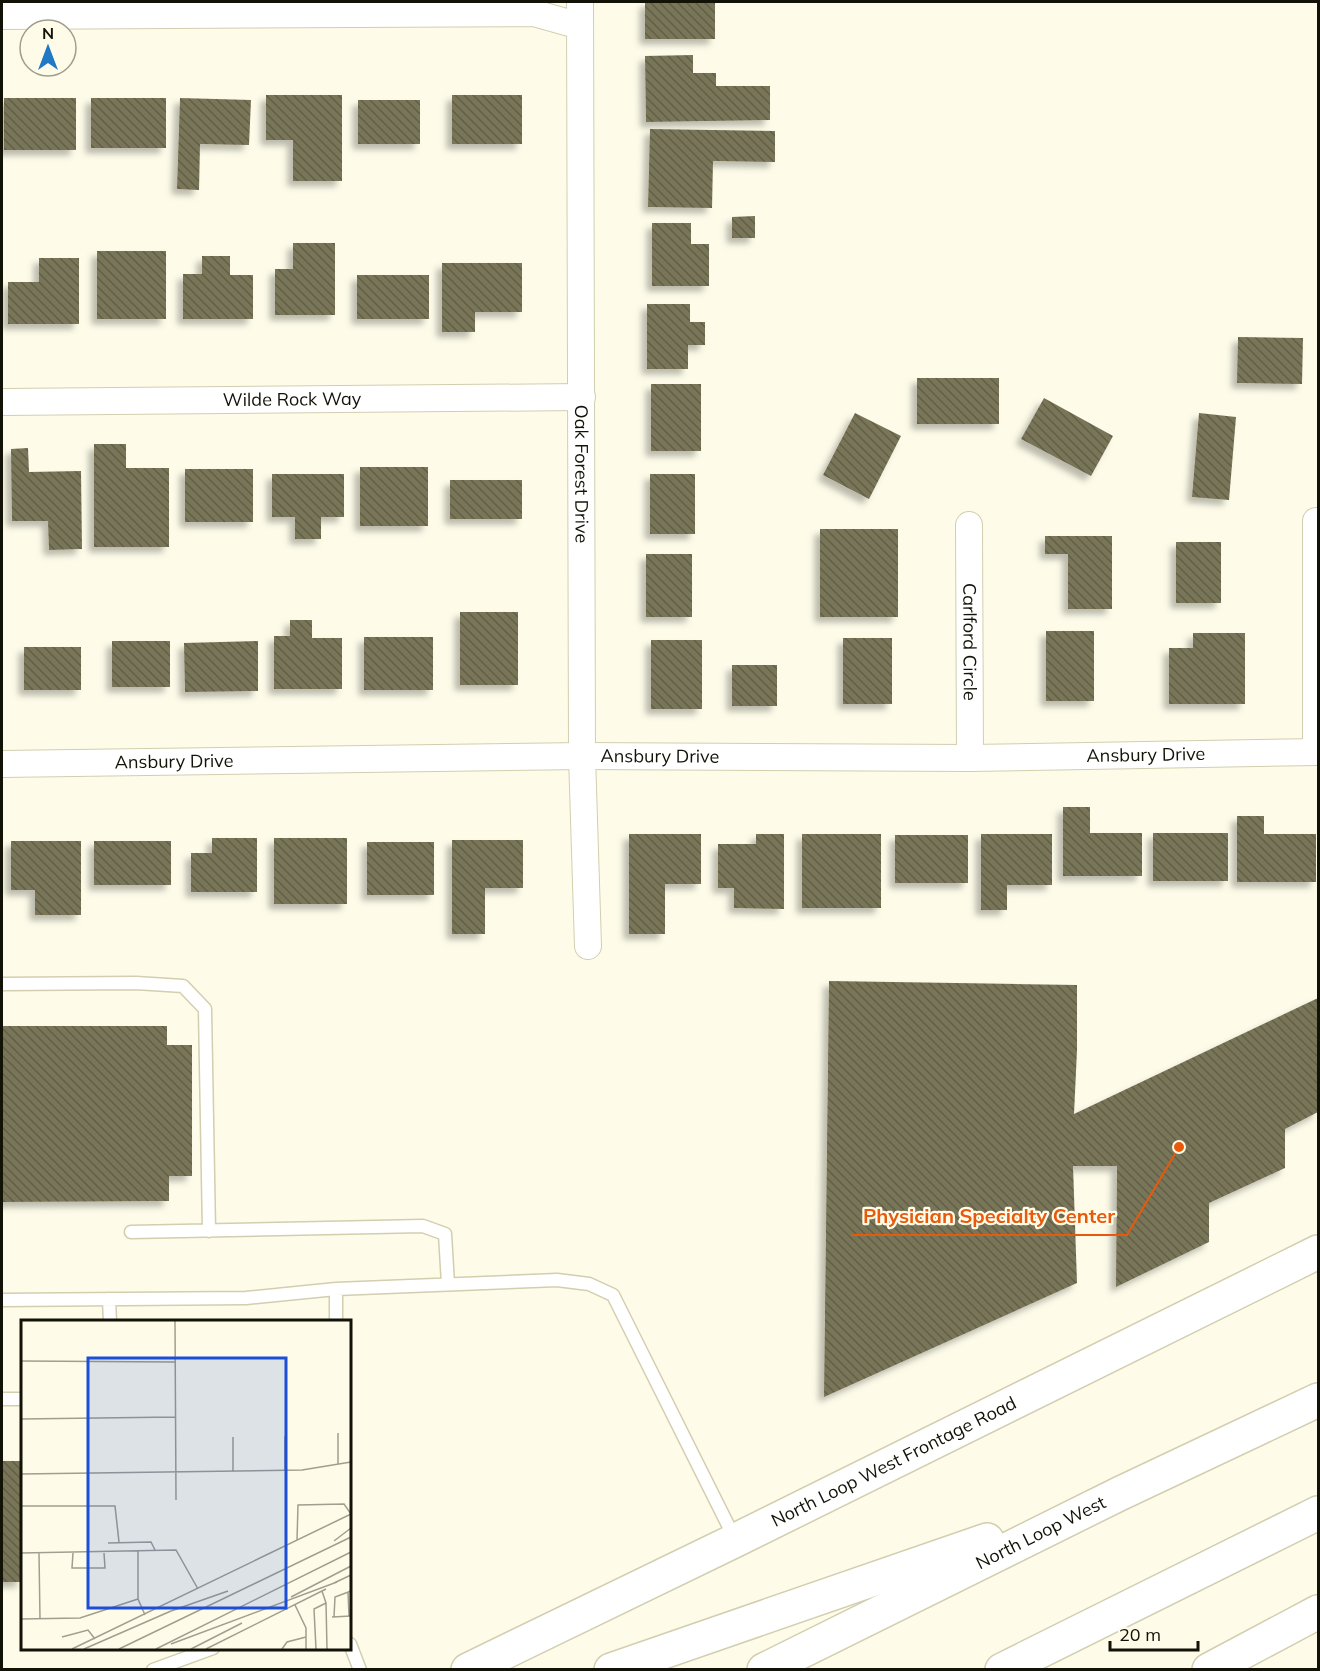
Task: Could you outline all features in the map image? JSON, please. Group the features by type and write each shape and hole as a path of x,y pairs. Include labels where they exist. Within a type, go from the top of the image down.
{"main road":[{"name":"North Loop West Frontage Road","path":"468,1670 736,1540 1318,1251"},
{"name":"North Loop West","path":"764,1670 1119,1494 1318,1400"},
{"path":"610,1670 1119,1494"},
{"path":"1002,1670 1318,1513"},
{"path":"1209,1670 1318,1612"},
{"path":"1217,1670 1318,1632"}],"street":[{"path":"2,16 580,14"},
{"name":"Oak Forest Drive","path":"580,14 582,756 588,946"},
{"name":"Wilde Rock Way","path":"2,402 582,397"},
{"path":"1316,521 1317,752"},
{"name":"Carlford Circle","path":"969,525 969,759"},
{"name":"Ansbury Drive","path":"2,764 582,756 969,759 1317,752"}],"lane":[{"path":"2,984 136,983 183,986 205,1010 209,1231"},
{"path":"132,1232 423,1226 445,1234 448,1284"},
{"path":"2,1300 246,1298 336,1289 448,1284 557,1281 589,1284 613,1295 736,1540"},
{"path":"336,1289 336,1320"},
{"path":"109,1299 110,1320"},
{"path":"2,1399 21,1399"},
{"path":"351,1647 360,1670"},
{"path":"153,1670 208,1650"}],"building":[{"path":"645,2 715,2 715,39 645,39"},
{"path":"693,55 693,73 716,73 716,86 770,86 770,120 646,122 645,56"},
{"path":"266,95 342,95 342,181 293,181 293,140 266,140"},
{"path":"452,95 522,95 522,144 452,144"},
{"path":"4,98 76,98 76,150 4,150"},
{"path":"91,98 166,98 166,148 91,148"},
{"path":"180,98 251,100 249,145 200,144 199,190 177,189"},
{"path":"358,100 420,100 420,144 358,144"},
{"path":"650,129 775,131 775,162 713,161 712,208 648,207"},
{"path":"755,216 755,238 732,238 732,217"},
{"path":"652,223 691,223 691,244 709,244 709,286 652,286"},
{"path":"293,243 335,243 335,315 275,315 275,269 293,269"},
{"path":"97,251 166,251 166,319 97,319"},
{"path":"202,256 230,256 230,275 253,275 253,319 183,319 183,274 202,274"},
{"path":"39,258 79,258 79,324 8,324 8,282 39,282"},
{"path":"442,263 522,263 522,312 475,312 475,332 442,332"},
{"path":"357,275 429,275 429,319 357,319"},
{"path":"647,304 690,304 690,322 705,322 705,345 688,345 688,369 647,369"},
{"path":"1238,337 1303,338 1302,384 1237,383"},
{"path":"917,378 999,378 999,424 917,424"},
{"path":"651,384 701,384 701,451 651,451"},
{"path":"1044,398 1113,436 1091,476 1021,439"},
{"path":"855,413 901,436 869,499 823,475"},
{"path":"1199,413 1236,417 1229,500 1192,497"},
{"path":"94,444 126,444 126,468 169,468 169,547 94,547"},
{"path":"28,448 29,472 81,471 82,549 49,550 48,521 12,521 11,449"},
{"path":"360,467 428,467 428,526 360,526"},
{"path":"185,469 253,469 253,522 185,522"},
{"path":"272,474 344,474 344,517 321,517 321,539 295,539 295,517 272,517"},
{"path":"650,474 695,474 695,534 650,534"},
{"path":"450,480 522,480 522,519 450,519"},
{"path":"820,529 898,529 898,617 820,617"},
{"path":"1045,536 1112,536 1112,609 1068,609 1068,554 1045,554"},
{"path":"1176,542 1221,542 1221,603 1176,603"},
{"path":"646,554 692,554 692,617 646,617"},
{"path":"460,612 518,612 518,685 460,685"},
{"path":"290,620 312,620 312,638 342,638 342,689 274,689 274,636 290,636"},
{"path":"1046,631 1094,631 1094,701 1046,701"},
{"path":"1193,633 1245,633 1245,704 1169,704 1169,648 1193,648"},
{"path":"364,637 433,637 433,690 364,690"},
{"path":"843,638 892,638 892,704 843,704"},
{"path":"651,640 702,640 702,709 651,709"},
{"path":"112,641 170,641 170,687 112,687"},
{"path":"258,641 258,691 185,692 184,643"},
{"path":"24,647 81,647 81,690 24,690"},
{"path":"732,665 777,665 777,706 732,706"},
{"path":"1063,807 1090,807 1090,833 1142,833 1142,876 1063,876"},
{"path":"1237,816 1264,816 1264,834 1316,834 1316,882 1237,882"},
{"path":"1153,833 1228,833 1228,881 1153,881"},
{"path":"629,834 701,834 701,884 665,884 665,934 629,934"},
{"path":"756,834 784,834 784,909 734,908 734,888 718,888 718,844 756,844"},
{"path":"802,834 881,834 881,908 802,908"},
{"path":"981,834 1052,834 1052,885 1007,885 1007,910 981,910"},
{"path":"895,835 968,835 968,883 895,883"},
{"path":"212,838 257,838 257,892 191,892 191,853 212,853"},
{"path":"274,838 347,838 347,904 274,904"},
{"path":"452,840 523,840 523,888 485,888 485,934 452,934"},
{"path":"11,841 81,841 81,915 35,915 35,890 11,890"},
{"path":"94,841 171,841 171,885 94,885"},
{"path":"367,842 434,842 434,895 367,895"},
{"path":"829,981 1077,985 1074,1114 1318,998 1318,1112 1285,1129 1285,1168 1209,1203 1209,1242 1116,1287 1117,1166 1073,1166 1077,1283 824,1397"},
{"path":"2,1026 167,1026 167,1045 192,1045 192,1176 169,1176 169,1201 2,1202"},
{"path":"2,1461 21,1461 21,1582 2,1582"}],"place":[{"name":"Physician Specialty Center","path":"1179,1147"}]}
